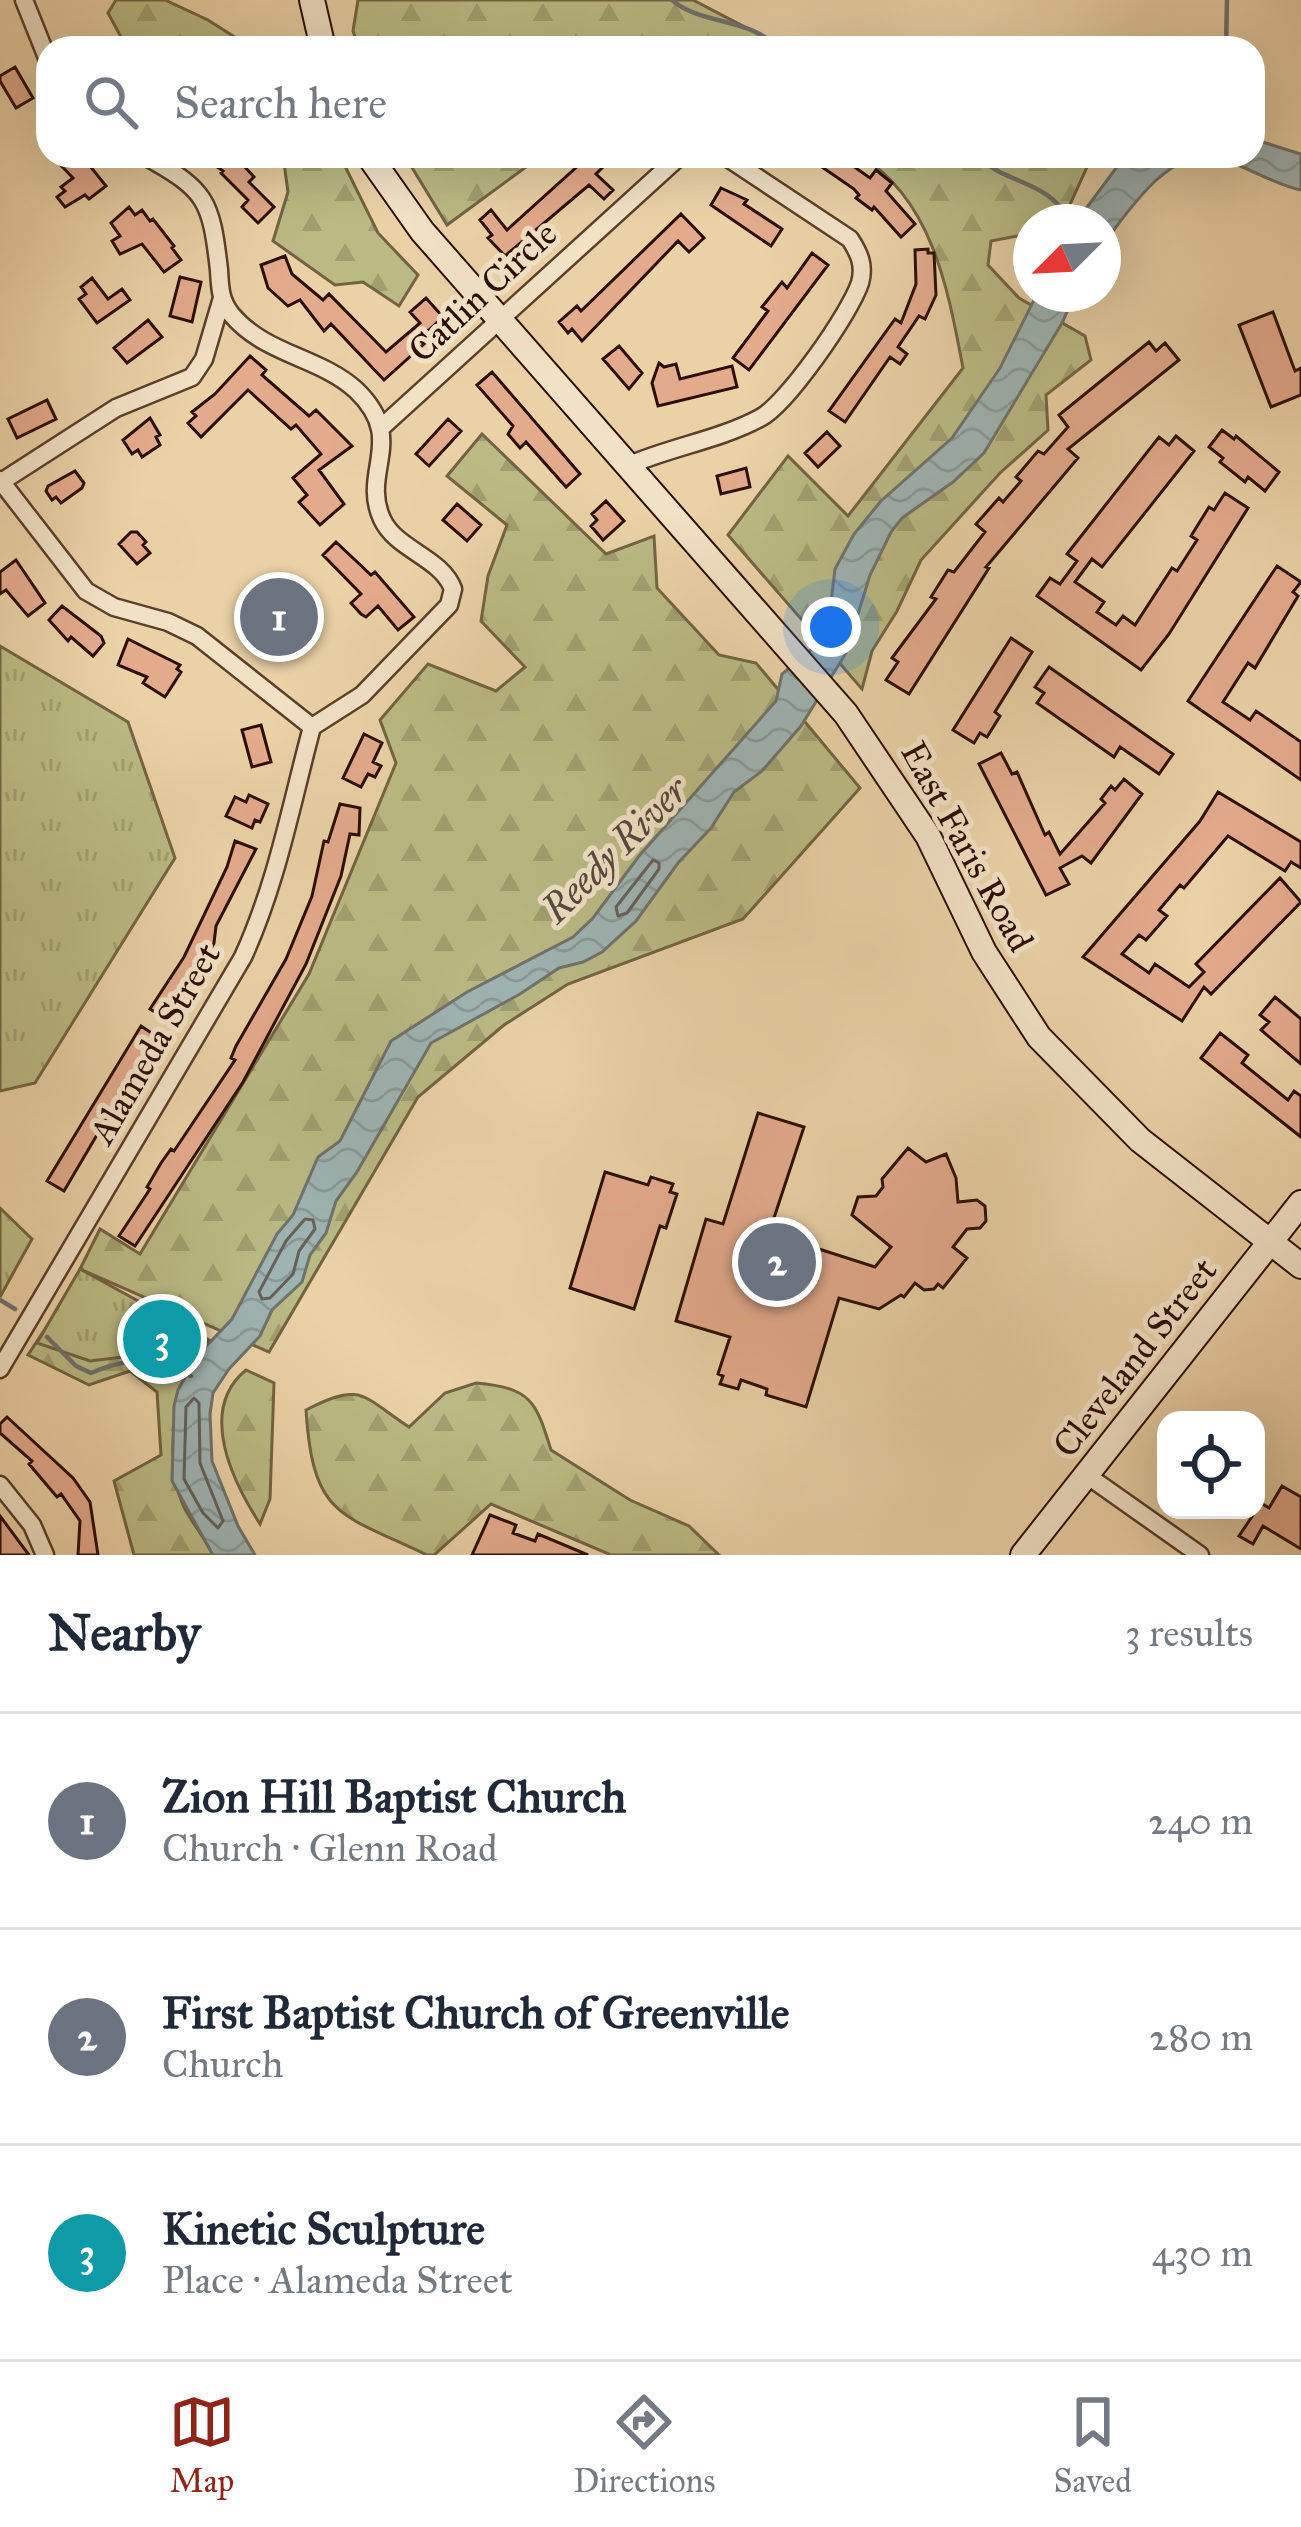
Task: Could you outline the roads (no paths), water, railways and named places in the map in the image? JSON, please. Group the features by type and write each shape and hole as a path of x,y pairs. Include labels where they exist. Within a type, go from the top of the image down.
{"main road":[{"path":"312,0 320,36"},
{"name":"East Faris Road","path":"377,168 399,202 846,713 928,836 984,952 1039,1037 1139,1140 1301,1266"},
{"name":"Cleveland Street","path":"1024,1555 1301,1203"}],"street":[{"path":"24,0 38,36"},
{"path":"167,168 201,194 217,256 221,298 204,359 192,377 116,408 0,481 86,591 114,607 168,622 197,636 312,727 362,694 453,599 453,589 447,575 383,521 377,494 382,427 355,389 260,340 221,298"},
{"name":"Catlin Circle","path":"382,427 667,168"},
{"path":"627,466 746,424 776,408 860,283 860,254 850,239 743,168"},
{"name":"Alameda Street","path":"0,1369 243,957 282,856 312,727"},
{"path":"1088,1476 1200,1555"},
{"path":"0,1485 32,1525 45,1555"}],"water":[{"path":"1265,143 1301,154 1301,190 1244,168 1265,168"},
{"path":"1116,168 1172,168 1149,187 1121,221 1121,204 1089,204"},
{"path":"1028,312 1067,312 984,453 891,532 870,575 846,653 801,726 762,771 734,792 636,921 602,952 559,968 431,1043 336,1201 302,1282 272,1310 260,1336 213,1393 212,1461 255,1555 213,1555 172,1481 178,1390 195,1358 232,1319 277,1234 293,1215 318,1157 340,1141 391,1041 467,992 573,937 593,918 639,856 776,701 782,674 820,642 828,627 835,569 854,534 881,501 952,438 1000,368"}],"waterway":[{"path":"672,0 697,14 763,36"},
{"path":"1226,36 1227,0"},
{"path":"993,168 1057,204"},
{"path":"0,1300 15,1309"},
{"path":"47,1337 76,1366 91,1373 141,1362 191,1376"}],"place":[{"name":"Zion Hill Baptist Church","path":"279,617"},
{"name":"First Baptist Church of Greenville","path":"777,1262"},
{"name":"Kinetic Sculpture","path":"162,1339"}],"water label":[{"name":"Reedy River","path":"614,849"}]}
